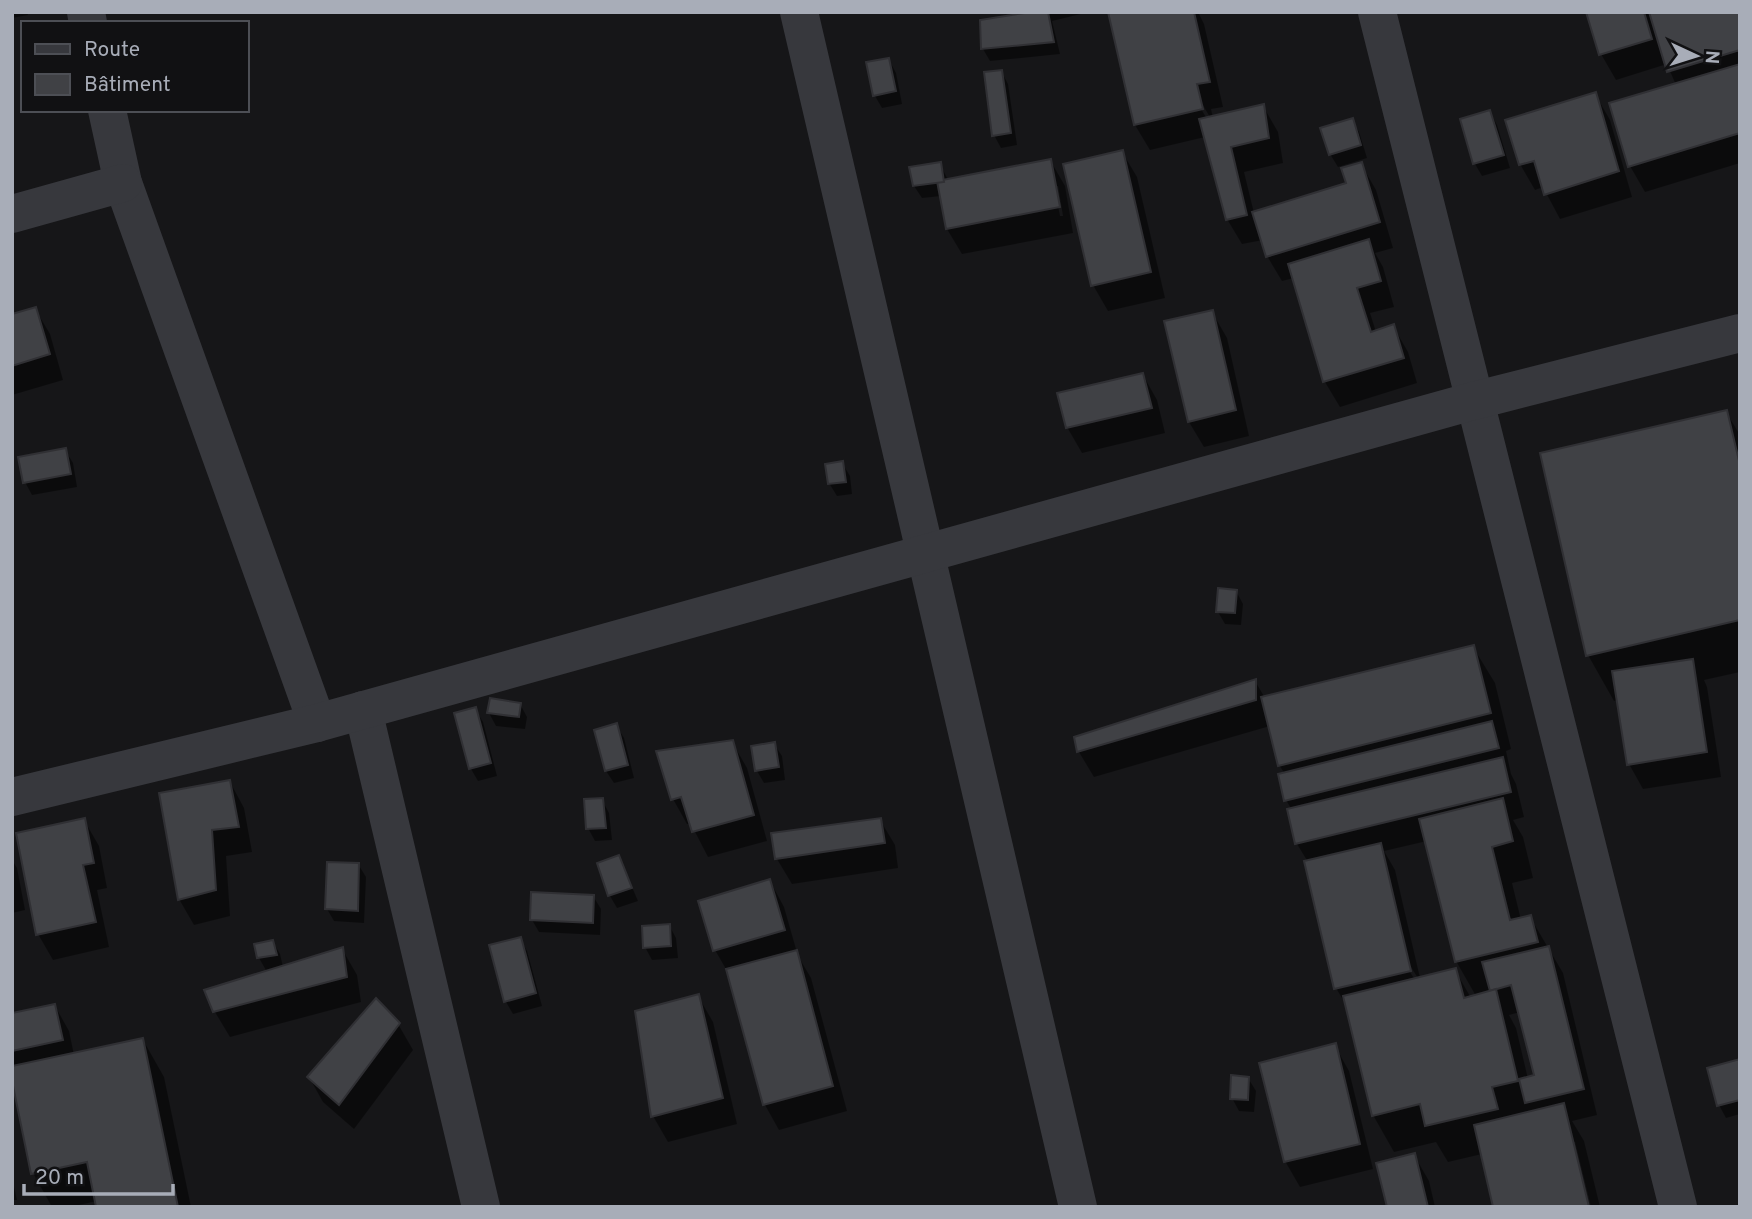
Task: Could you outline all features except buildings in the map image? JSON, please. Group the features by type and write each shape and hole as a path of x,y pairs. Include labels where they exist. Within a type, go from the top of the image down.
{"street":[{"path":"799,12 1078,1207"},
{"path":"1377,12 1678,1207"},
{"path":"107,112 123,183 317,723"},
{"path":"12,214 123,183"},
{"path":"12,797 317,723 1473,401 1740,333"},
{"path":"363,710 481,1207"}]}
